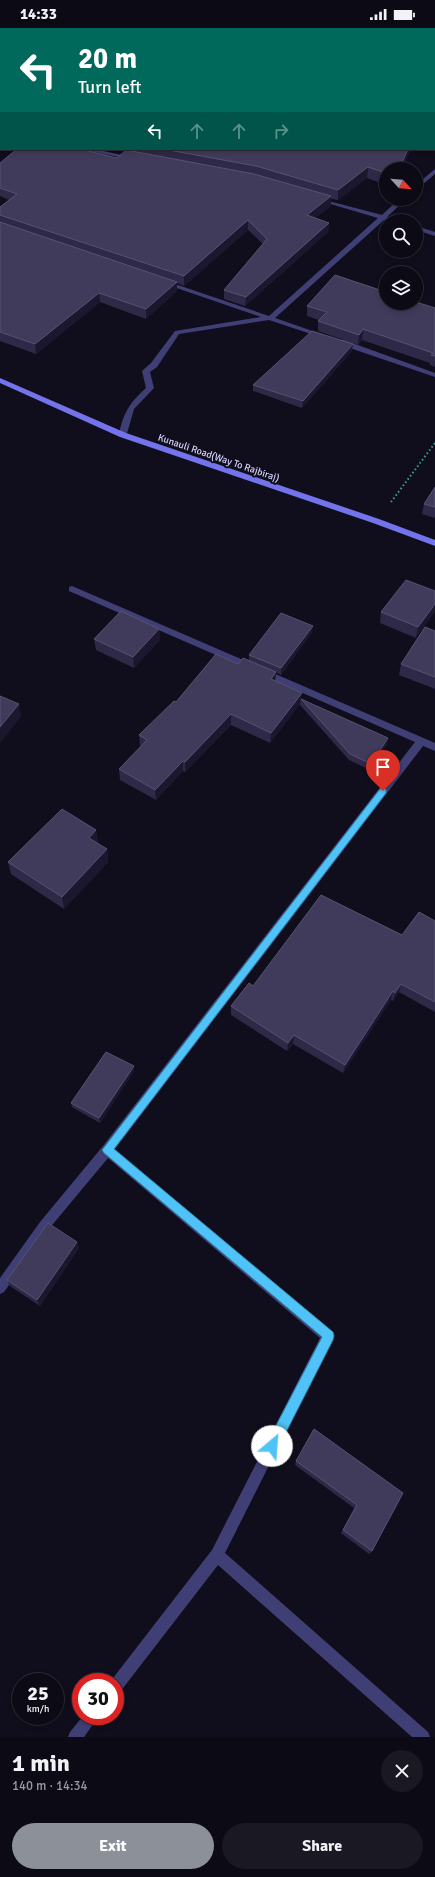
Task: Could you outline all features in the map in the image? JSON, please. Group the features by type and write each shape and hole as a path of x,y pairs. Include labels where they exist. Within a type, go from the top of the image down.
{"main road":[{"name":"Kunauli Road(Way To Rajbiraj)","path":"0,380 123,435 435,543"}],"street":[{"path":"89,150 138,159"},
{"path":"423,182 435,172"},
{"path":"315,198 379,216"},
{"path":"386,214 395,206"},
{"path":"123,435 125,418 135,401 150,388 146,371 154,365 177,332 271,318 379,221"},
{"path":"423,230 435,234"},
{"path":"158,280 435,375"},
{"path":"72,589 435,747"},
{"path":"0,1288 44,1226 107,1150 421,742"},
{"path":"107,1150 328,1336 217,1556 124,1675"},
{"path":"217,1556 423,1737"},
{"path":"75,1737 85,1725"}],"path":[{"path":"376,522 435,443"}],"building":[{"path":"16,150 85,150 117,158 126,150 254,174 331,196 307,215 329,223 246,297 224,290 267,239 248,220 184,276 0,215 0,207 17,194 0,188 0,163"},
{"path":"168,150 408,150 402,162 379,162 379,171 368,167 338,190 256,166"},
{"path":"0,222 177,282 146,309 99,293 35,344 0,332"},
{"path":"335,275 379,290 379,310 423,310 423,304 435,308 435,356 431,355 433,353 363,329 359,335 318,321 327,312 307,306"},
{"path":"312,331 353,344 303,401 253,385"},
{"path":"435,487 435,507 424,504"},
{"path":"406,580 435,591 435,604 418,627 381,612"},
{"path":"121,611 159,629 133,657 94,639"},
{"path":"281,613 313,626 281,668 249,655"},
{"path":"425,627 435,631 435,677 401,664"},
{"path":"216,654 238,664 243,658 276,672 271,679 302,693 271,733 231,714 185,762 183,761 155,790 119,769 147,740 139,735 174,701 176,702"},
{"path":"0,696 19,704 0,727"},
{"path":"301,699 388,738 371,764 350,754"},
{"path":"62,809 96,830 89,838 107,849 62,897 8,862"},
{"path":"321,895 402,935 419,912 435,921 435,1002 401,984 395,993 393,991 345,1065 294,1035 288,1043 231,1006 249,983 253,986"},
{"path":"106,1052 134,1066 99,1118 71,1103"},
{"path":"48,1223 77,1242 37,1300 7,1280"},
{"path":"314,1429 403,1493 372,1551 343,1530 357,1505 296,1461"}],"route":[{"path":"272,1446 328,1336 107,1150 383,791"}]}
